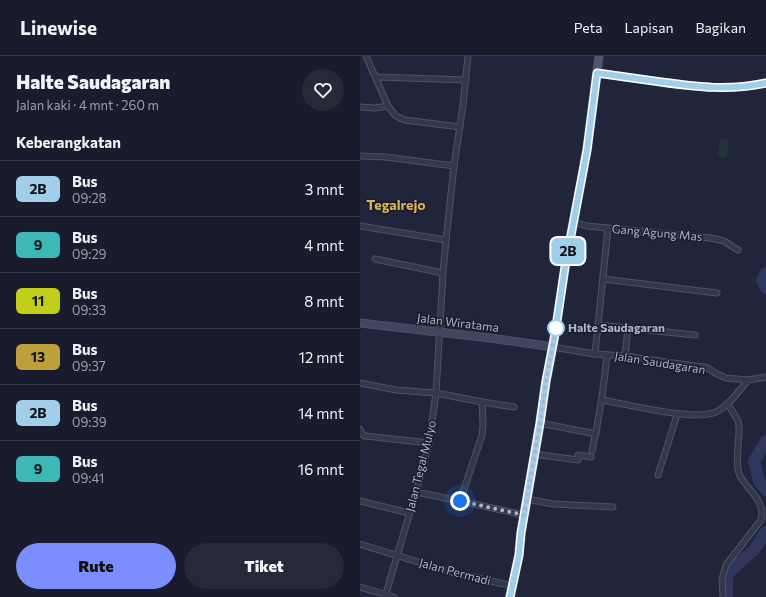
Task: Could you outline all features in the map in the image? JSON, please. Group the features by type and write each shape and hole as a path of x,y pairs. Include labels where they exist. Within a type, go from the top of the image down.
{"main road":[{"path":"510,597 519,555 521,533 546,381 553,348 565,267 587,150 599,56"}],"street":[{"path":"366,56 388,106 395,115 400,118 460,127"},
{"name":"Jalan Tegal Mulyo","path":"386,596 429,443 436,393 446,240 468,56"},
{"path":"597,73 715,88 736,88 766,83"},
{"path":"376,77 466,80"},
{"path":"360,107 375,108 388,106"},
{"path":"360,156 386,157 454,166"},
{"name":"Gang Agung Mas","path":"574,222 587,226 711,238 724,241 738,250"},
{"path":"360,226 446,240"},
{"path":"595,354 608,228"},
{"path":"375,259 443,273"},
{"path":"603,279 717,293"},
{"name":"Jalan Wiratama","path":"360,323 490,338 553,348"},
{"path":"598,325 695,335"},
{"path":"625,356 628,328"},
{"name":"Jalan Saudagaran","path":"553,348 705,367 726,378 748,380 766,377"},
{"path":"592,451 602,400 607,355"},
{"path":"602,400 677,414 705,415 717,412 728,404 748,380"},
{"path":"360,383 396,390 436,393 514,407"},
{"path":"460,501 482,435 482,402"},
{"path":"723,597 722,579 726,564 761,520 764,512 761,502 738,472 739,426 738,421 728,404"},
{"path":"658,475 677,414"},
{"path":"540,423 596,434"},
{"path":"360,429 362,434 365,436 429,443"},
{"path":"534,454 578,460 578,455 591,457"},
{"path":"416,492 524,515"},
{"path":"527,500 553,504 613,507"},
{"path":"360,501 409,513"},
{"name":"Jalan Permadi","path":"360,544 447,571 513,586"},
{"path":"360,587 386,596 394,597"}],"shaded area":[{"path":"720,138 729,140 726,158 717,157"}],"waterway":[{"path":"766,273 762,280 766,288"},
{"path":"766,441 754,461 759,481 766,490"},
{"path":"727,597 727,574 754,550 766,532"}],"bus line":[{"name":"2B","path":"510,597 519,555 521,533 562,294 565,267 587,150 597,73 715,88 736,88 766,83"}],"place":[{"name":"Halte Saudagaran","path":"556,328"}],"district":[{"name":"Tegalrejo","path":"396,205"}],"route":[{"path":"460,501 524,515 556,328"}]}
